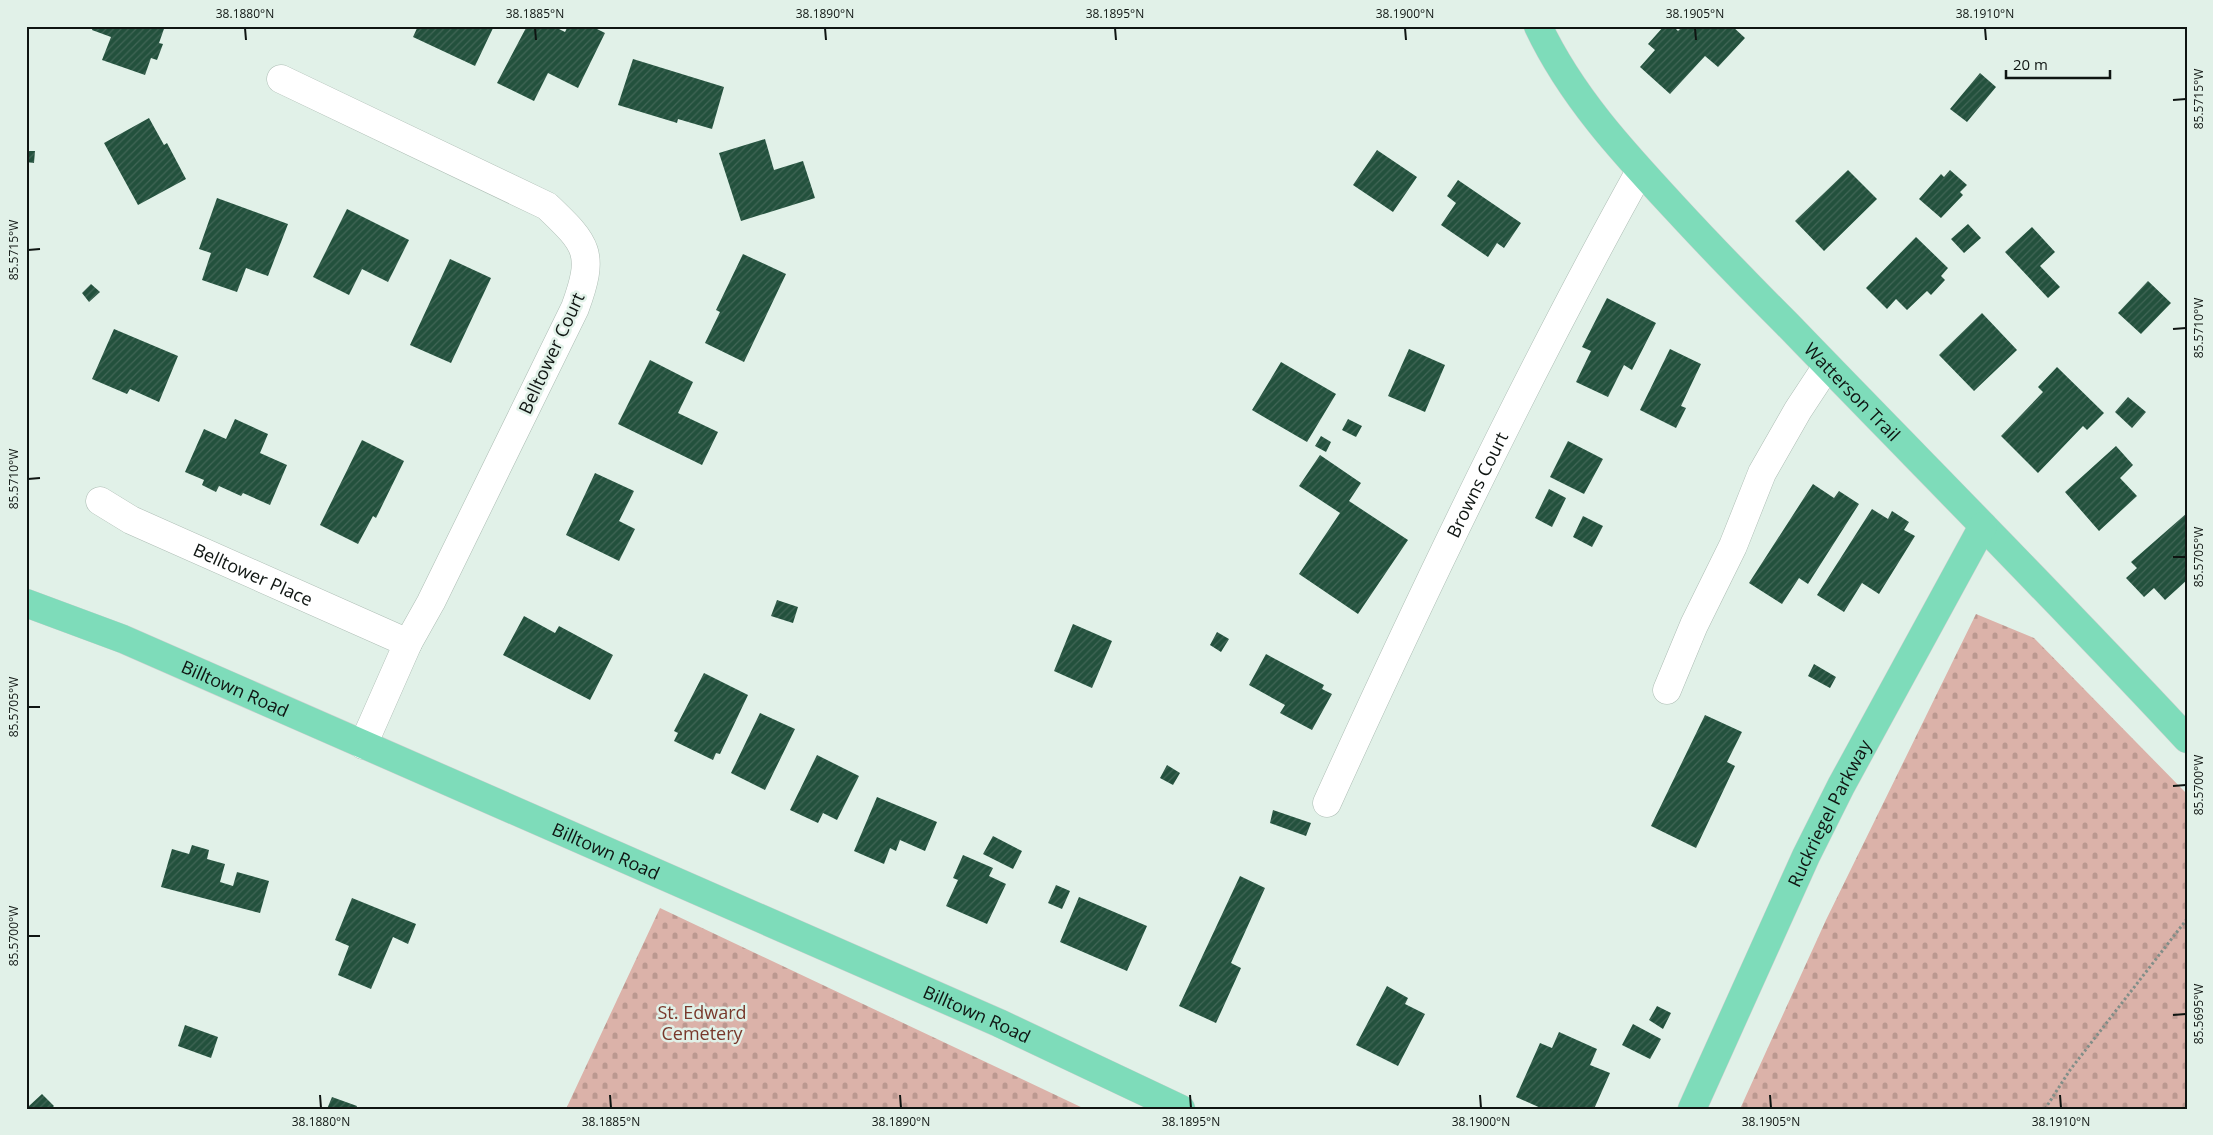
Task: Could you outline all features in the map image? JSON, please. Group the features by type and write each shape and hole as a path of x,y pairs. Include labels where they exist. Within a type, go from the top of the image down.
{"main road":[{"name":"Watterson Trail","path":"1538,26 1583,102 1600,125 1640,171 2079,624 2187,739"},
{"name":"Ruckriegel Parkway","path":"1692,1109 1806,856 1841,786 1983,526"},
{"name":"Billtown Road","path":"26,603 123,640 999,1023 1181,1109"}],"street":[{"name":"Belltower Court","path":"281,80 547,206 574,232 584,250 587,266 584,283 575,308 431,602 408,643 363,745"},
{"name":"Browns Court","path":"1327,803 1367,713 1570,296 1640,171"},
{"path":"1668,690 1694,625 1733,546 1762,473 1798,410 1827,366"},
{"name":"Belltower Place","path":"100,501 131,520 408,643"}],"path":[{"path":"2045,1109 2070,1070 2187,919"}],"green space":[{"path":"1976,614 2034,638 2187,794 2187,1109 1740,1109 1826,920"},
{"name":"St. Edward Cemetery","path":"660,908 1085,1109 566,1109"}],"building":[{"path":"93,26 165,26 159,43 163,44 157,60 151,58 145,75 102,60 111,37 92,30"},
{"path":"418,26 494,26 475,66 413,37"},
{"path":"527,26 553,26 565,32 568,26 591,26 605,33 578,88 548,73 534,101 497,83"},
{"path":"1664,26 1673,26 1678,31 1683,26 1732,26 1745,38 1718,67 1705,56 1670,94 1640,67 1655,50 1648,44"},
{"path":"633,59 724,87 712,129 678,119 677,123 618,105"},
{"path":"1980,73 1996,87 1967,122 1950,109"},
{"path":"149,118 164,145 167,143 186,179 138,205 104,143"},
{"path":"765,139 774,170 803,161 815,198 741,221 719,153"},
{"path":"1377,150 1417,177 1393,212 1353,185"},
{"path":"26,151 35,151 34,163 26,162"},
{"path":"1848,170 1877,199 1824,251 1795,221"},
{"path":"1950,170 1967,185 1960,192 1963,195 1941,218 1919,199 1941,174 1944,177"},
{"path":"1458,180 1521,223 1504,248 1497,243 1488,257 1441,225 1456,203 1447,196"},
{"path":"217,198 288,224 268,276 246,268 237,292 202,280 211,253 199,249"},
{"path":"347,209 409,240 388,282 362,269 349,295 313,277"},
{"path":"1968,224 1981,238 1964,253 1951,239"},
{"path":"2032,227 2055,252 2040,266 2060,287 2048,298 2005,252"},
{"path":"1916,237 1948,268 1941,276 1945,280 1931,295 1927,291 1907,310 1896,299 1887,309 1866,288"},
{"path":"743,254 786,274 744,362 705,343 720,312 716,310"},
{"path":"450,259 491,278 451,363 410,345"},
{"path":"2148,281 2171,303 2141,334 2118,313"},
{"path":"91,284 100,292 89,302 82,293"},
{"path":"1607,298 1656,323 1632,370 1624,365 1608,397 1576,382 1591,351 1582,347"},
{"path":"1982,313 2017,350 1974,391 1939,355"},
{"path":"114,329 178,356 159,402 130,389 127,394 92,379"},
{"path":"1409,349 1445,365 1425,412 1388,396"},
{"path":"1670,349 1701,364 1681,406 1686,408 1676,428 1640,410"},
{"path":"650,360 693,382 678,413 718,432 702,465 618,424"},
{"path":"1281,362 1336,394 1307,442 1252,410"},
{"path":"2057,367 2104,413 2087,430 2083,426 2038,473 2001,436 2043,392 2038,387"},
{"path":"2128,397 2146,412 2132,428 2115,412"},
{"path":"235,419 268,434 260,453 287,465 270,505 243,493 241,496 219,486 216,492 202,485 204,480 185,472 204,429 226,439"},
{"path":"1348,419 1362,426 1356,437 1342,430"},
{"path":"1321,436 1331,442 1326,452 1315,446"},
{"path":"362,440 404,461 376,518 373,516 358,544 320,525"},
{"path":"1568,441 1603,459 1584,494 1550,477"},
{"path":"2116,446 2133,465 2120,478 2137,496 2099,531 2065,492"},
{"path":"1320,455 1361,483 1349,501 1408,540 1358,614 1299,574 1340,513 1299,486"},
{"path":"595,473 634,491 619,521 635,529 619,561 566,535"},
{"path":"1813,484 1834,498 1839,491 1859,504 1808,584 1799,578 1782,604 1749,583"},
{"path":"1549,489 1566,498 1552,527 1535,518"},
{"path":"1872,509 1888,519 1892,511 1909,522 1904,530 1915,536 1879,594 1862,583 1844,612 1817,595"},
{"path":"2187,513 2187,580 2165,600 2154,588 2144,597 2126,578 2137,568 2131,562"},
{"path":"1583,516 1603,526 1592,547 1573,537"},
{"path":"777,600 798,607 793,623 771,616"},
{"path":"524,616 555,633 559,626 613,655 590,700 503,655"},
{"path":"1073,624 1112,641 1092,688 1054,671"},
{"path":"1217,632 1229,639 1221,652 1210,645"},
{"path":"1266,654 1324,685 1322,689 1332,694 1312,730 1280,713 1285,705 1249,685"},
{"path":"1814,664 1836,677 1830,688 1808,676"},
{"path":"704,673 748,695 720,754 716,753 713,760 674,741 678,733 674,731"},
{"path":"760,713 795,729 765,790 731,773"},
{"path":"1705,715 1742,732 1727,762 1735,766 1696,848 1651,826"},
{"path":"817,755 859,776 837,820 823,813 818,823 790,810"},
{"path":"1167,765 1180,773 1173,785 1160,778"},
{"path":"877,797 937,822 925,851 900,840 896,851 890,848 884,864 854,851"},
{"path":"1273,810 1311,823 1306,836 1270,823"},
{"path":"993,836 1022,851 1013,869 983,854"},
{"path":"192,845 209,850 207,859 225,864 220,882 233,886 237,872 269,881 260,913 161,887 172,849 189,854"},
{"path":"963,855 993,868 989,876 1006,884 987,924 946,906 958,880 953,878"},
{"path":"1240,876 1265,888 1231,963 1241,968 1216,1023 1179,1006"},
{"path":"1056,885 1070,891 1062,909 1048,903"},
{"path":"1079,897 1147,926 1127,971 1060,942"},
{"path":"352,898 416,924 408,944 393,937 371,989 338,975 349,946 335,940"},
{"path":"1387,986 1408,998 1405,1004 1425,1014 1398,1066 1356,1045"},
{"path":"1657,1006 1671,1013 1663,1029 1649,1020"},
{"path":"1633,1024 1661,1039 1650,1059 1622,1045"},
{"path":"185,1025 218,1037 211,1058 178,1046"},
{"path":"1559,1032 1597,1049 1590,1065 1610,1073 1594,1109 1543,1109 1516,1097 1540,1043 1552,1048"},
{"path":"42,1094 54,1106 51,1109 26,1109 26,1103 29,1106"},
{"path":"332,1097 357,1106 356,1109 327,1109"}]}
